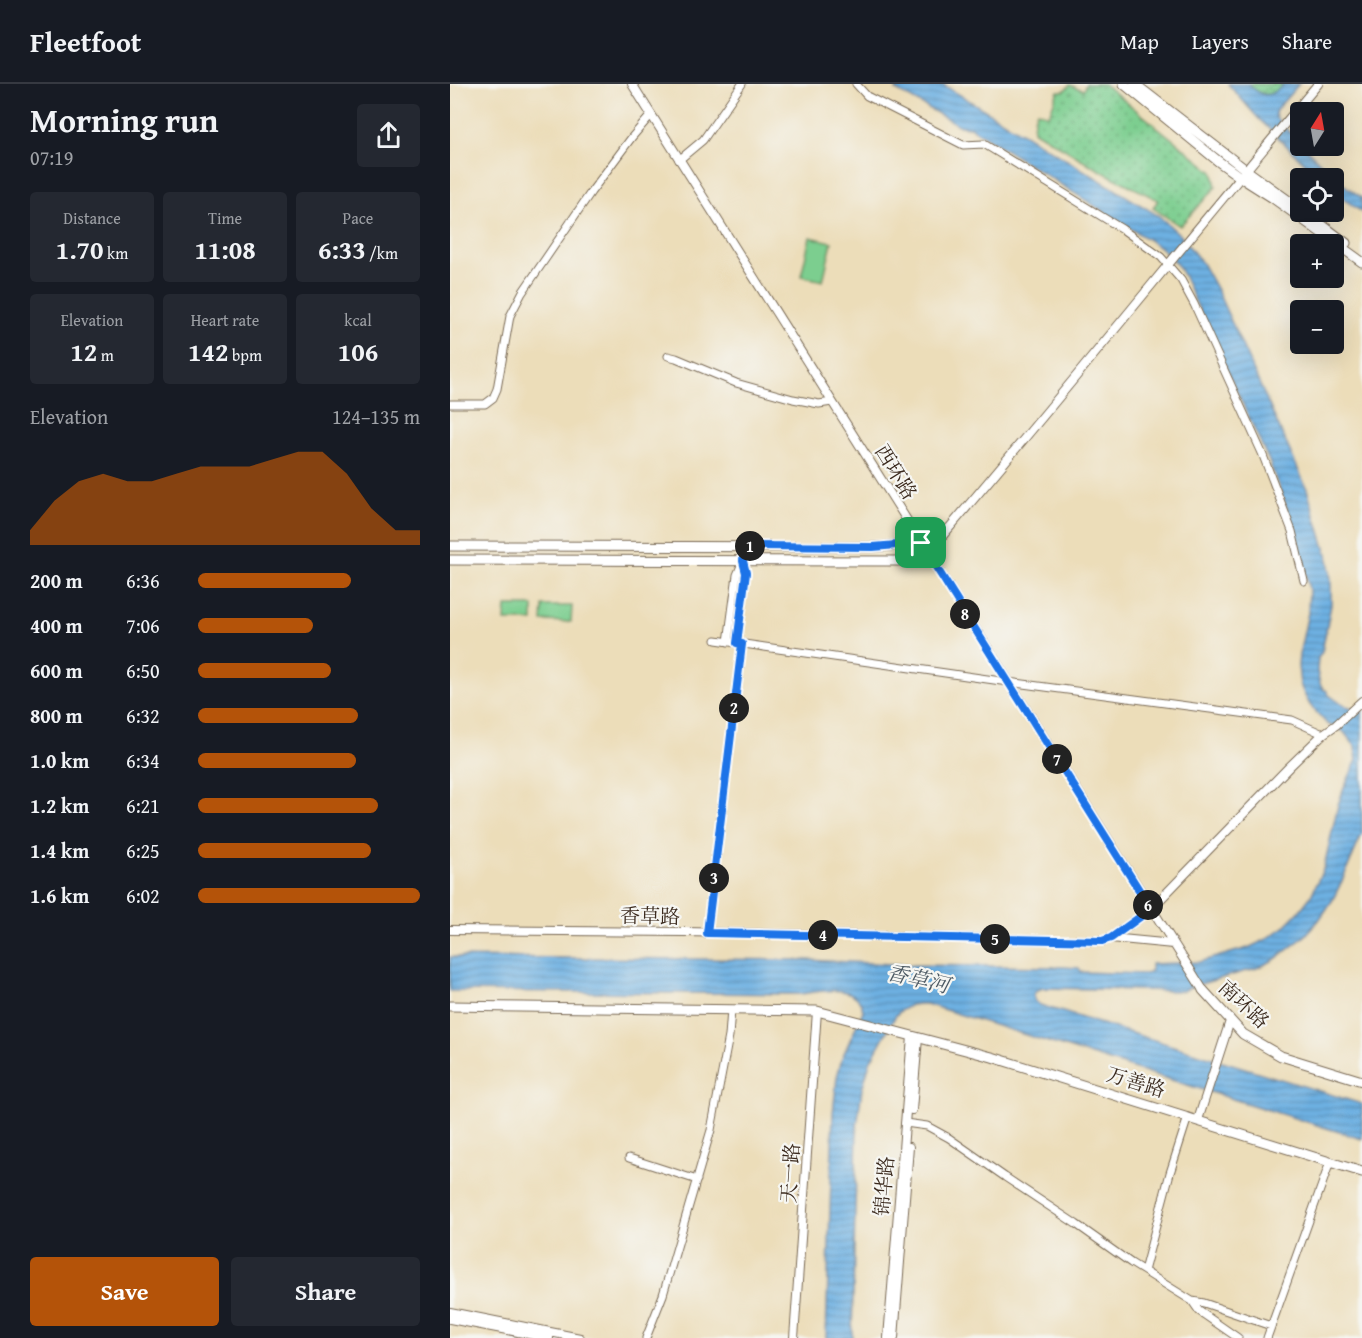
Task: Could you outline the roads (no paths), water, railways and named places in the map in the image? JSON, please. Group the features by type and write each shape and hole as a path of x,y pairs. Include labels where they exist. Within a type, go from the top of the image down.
{"main road":[{"path":"1124,84 1218,161 1290,202"},
{"path":"1135,84 1273,198 1362,262"},
{"path":"1318,222 1362,255"},
{"path":"450,546 873,547 939,540"},
{"path":"450,560 902,561 927,554 939,540"},
{"name":"南环路","path":"1203,990 1243,1034 1281,1056 1362,1081"},
{"name":"万善路","path":"450,1006 817,1011 992,1057 1362,1172"}],"street":[{"name":"西环路","path":"632,84 1151,909"},
{"path":"679,160 703,140 742,84"},
{"path":"856,84 867,96 963,144 984,144 1122,230 1170,263 1194,304 1262,453 1292,531 1304,581"},
{"path":"939,540 1318,84"},
{"path":"450,404 485,404 493,398 497,390 510,316 522,293 591,192 651,115"},
{"path":"668,356 736,383 793,399 819,404 832,402"},
{"path":"707,933 740,644 746,573 743,561 744,546"},
{"path":"728,642 737,575 743,561"},
{"path":"716,640 1292,720 1323,734"},
{"path":"1111,938 1151,909 1288,766 1362,701"},
{"path":"1151,909 1203,990"},
{"name":"香草路","path":"450,930 1090,941 1111,938 1173,944"},
{"path":"646,1338 663,1295 711,1130 729,1036 731,1010"},
{"name":"天一路","path":"794,1338 817,1011"},
{"path":"1198,1120 1230,1021"},
{"name":"锦华路","path":"888,1338 915,1037"},
{"path":"1144,1271 1170,1173 1188,1117"},
{"path":"908,1124 927,1126 949,1137 1144,1271 1192,1301 1271,1326"},
{"name":"锦华路","path":"894,1338 908,1124"},
{"path":"629,1158 697,1180"},
{"path":"1267,1338 1330,1162"},
{"path":"1192,1301 1199,1311 1238,1338"},
{"path":"450,1312 580,1338"},
{"path":"450,1318 549,1338"}],"water":[{"name":"香草河","path":"897,84 942,84 1159,216 1179,234 1202,263 1217,290 1307,489 1328,558 1331,605 1322,652 1318,658 1317,671 1320,684 1329,695 1343,705 1362,711 1362,834 1332,901 1304,937 1274,960 1257,968 1190,987 1184,991 1042,988 1034,993 1034,999 1040,1005 1362,1104 1362,1139 926,1004 910,1005 896,1015 870,1062 862,1089 857,1126 852,1338 826,1338 833,1113 837,1077 842,1058 863,1011 860,1002 847,992 838,990 800,994 450,991 450,957 807,960 913,965 1063,967 1079,968 1081,972 1145,974 1149,973 1151,964 1199,962 1248,948 1283,928 1297,914 1311,896 1324,867 1338,805 1357,760 1355,746 1343,731 1327,724 1310,705 1300,684 1299,655 1308,613 1309,589 1295,530 1269,461 1178,266 1160,247 970,127 960,126 896,90 899,85"},
{"path":"1228,84 1249,84 1262,94 1271,94 1284,84 1299,84 1275,113 1276,118 1290,133 1290,149"},
{"path":"1297,156 1313,156 1326,168 1310,168"},
{"path":"1344,185 1362,198 1362,212 1344,199"}]}
